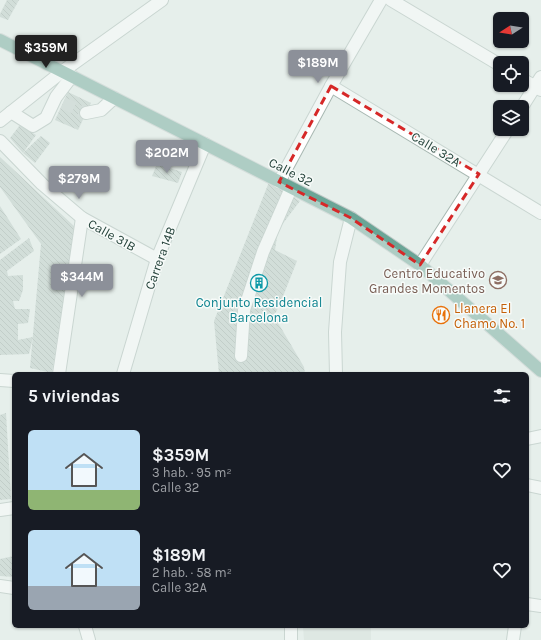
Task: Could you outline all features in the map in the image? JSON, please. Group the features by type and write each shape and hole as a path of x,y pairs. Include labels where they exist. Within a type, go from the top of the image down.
{"main road":[{"name":"Calle 32","path":"0,40 351,218 420,264 541,371"}],"street":[{"path":"0,121 44,86 67,74 162,0"},
{"path":"279,182 331,86 381,0"},
{"path":"392,0 493,61"},
{"path":"11,112 33,126 46,118 60,100 67,74"},
{"path":"527,100 539,84 529,81"},
{"path":"44,86 60,100"},
{"name":"Calle 32A","path":"331,86 479,174 541,213"},
{"path":"86,113 101,110 114,98"},
{"path":"420,264 503,136"},
{"name":"Calle 31B","path":"0,141 42,184 82,218 157,259"},
{"name":"Carrera 14B","path":"124,372 157,259 205,144"},
{"path":"240,356 244,310 263,252 291,188"},
{"path":"59,372 82,218"},
{"path":"336,372 335,332 340,262 351,218"},
{"path":"0,380 12,380"},
{"path":"529,439 541,436"},
{"path":"529,485 541,488"},
{"path":"0,510 12,508"},
{"path":"0,586 12,588"},
{"path":"529,604 541,606"},
{"path":"86,628 89,640"},
{"path":"291,628 291,640"},
{"path":"513,640 515,628"}],"highlighted area":[{"path":"331,86 479,174 420,265 351,218 279,182"}],"shaded area":[{"path":"303,628 371,628 371,640 304,640"}],"building":[{"path":"7,0 19,0 8,20 0,17"},
{"path":"68,92 91,103 78,130 55,120"},
{"path":"20,125 36,135 23,153 10,138"},
{"path":"41,136 50,143 35,163 23,153"},
{"path":"0,157 75,227 52,372 30,368 41,244 0,187"},
{"path":"157,164 182,172 178,183 152,176"},
{"name":"Conjunto Residencial Barcelona","path":"269,182 300,201 278,230 275,250 297,261 274,316 304,367 305,372 219,372 214,321"},
{"path":"0,206 21,239 0,254"},
{"path":"29,238 34,251 7,271 8,276 23,275 23,290 19,301 13,301 15,309 30,309 28,323 18,324 18,340 33,337 29,354 0,355 0,260"},
{"path":"6,413 11,499 0,500 0,415"},
{"path":"12,556 12,577 0,576 0,559"}],"tunnel":[{"path":"63,103 86,113"}],"place":[{"name":"Centro Educativo Grandes Momentos","path":"498,280"},
{"name":"Conjunto Residencial Barcelona","path":"259,283"},
{"name":"Llanera El Chamo No. 1","path":"441,315"}]}
